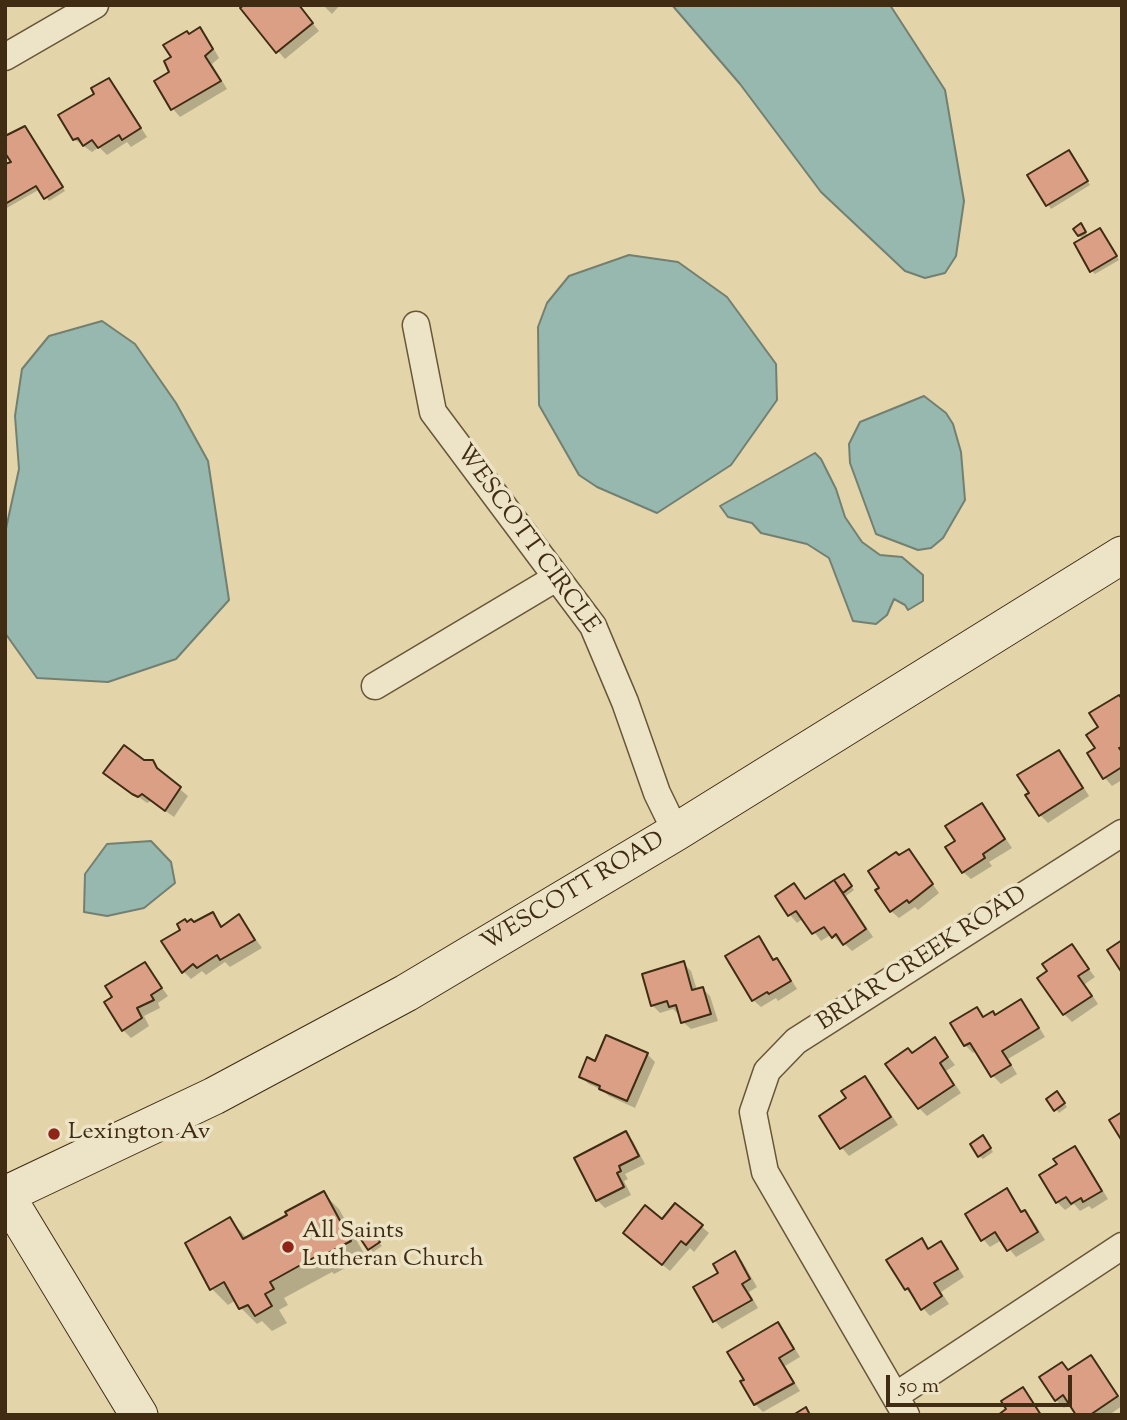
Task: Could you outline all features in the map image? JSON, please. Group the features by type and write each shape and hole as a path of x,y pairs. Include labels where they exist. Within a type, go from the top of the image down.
{"street":[{"path":"5,58 95,5"},
{"name":"WESCOTT CIRCLE","path":"416,326 433,412 593,626 625,702 657,793 676,832"},
{"name":"WESCOTT ROAD","path":"5,1195 214,1096 406,993 676,832 1122,555"},
{"path":"375,686 556,578"},
{"name":"BRIAR CREEK ROAD","path":"900,1405 765,1172 753,1112 767,1071 796,1041 1122,833"},
{"path":"5,1195 139,1415"},
{"path":"900,1405 1122,1246"}],"water":[{"path":"672,5 890,5 945,90 964,201 956,256 945,273 925,278 905,271 821,192 740,84"},
{"path":"629,255 678,262 727,297 776,364 777,400 731,465 657,513 597,487 579,475 539,405 538,327 547,303 569,276"},
{"path":"102,321 135,344 176,403 208,461 229,600 176,659 108,682 37,678 5,633 5,533 19,469 15,416 22,369 49,336"},
{"path":"924,396 946,413 953,424 961,452 965,500 943,538 931,548 918,550 876,534 850,463 849,444 860,422"},
{"path":"815,453 821,459 836,489 845,517 862,542 880,555 902,557 923,575 923,601 908,610 894,599 887,615 876,624 853,621 829,558 807,544 761,533 752,523 728,517 720,506"},
{"path":"151,841 171,862 175,883 144,908 107,916 84,912 85,874 107,844"}],"building":[{"path":"244,5 299,5 313,23 276,53 240,8"},
{"path":"200,27 213,49 205,56 221,81 171,110 154,81 169,72 164,61 171,57 163,45"},
{"path":"109,78 141,128 122,140 119,135 98,148 92,140 83,146 78,138 73,140 58,115 94,94 91,88"},
{"path":"25,126 63,187 44,199 36,186 5,204 5,164 11,162 5,153 5,136"},
{"path":"1069,150 1088,181 1046,206 1027,175"},
{"path":"1081,223 1086,232 1078,236 1073,229"},
{"path":"1100,228 1117,256 1090,272 1074,243"},
{"path":"1119,695 1122,699 1122,747 1119,748 1122,752 1122,767 1103,779 1087,753 1095,748 1086,735 1098,727 1089,713"},
{"path":"124,745 144,760 153,760 157,768 181,787 165,811 142,794 138,797 132,794 103,773"},
{"path":"1059,750 1083,788 1039,816 1025,795 1029,793 1017,775"},
{"path":"982,803 1005,839 983,854 985,858 962,873 945,847 955,841 945,826"},
{"path":"909,849 933,884 909,903 907,900 890,912 875,890 879,888 868,871 896,852 899,855"},
{"path":"844,874 852,886 843,893 834,880"},
{"path":"834,880 866,929 843,945 836,934 832,938 824,927 812,934 796,911 788,916 775,896 794,883 805,899"},
{"path":"213,912 221,927 239,914 255,940 220,960 217,955 197,968 193,964 182,973 161,941 180,930 177,924 185,919 187,922 191,919 194,922"},
{"path":"759,936 773,960 777,958 791,981 752,1001 725,956"},
{"path":"1122,940 1122,973 1107,950"},
{"path":"1072,944 1089,969 1078,976 1092,996 1063,1015 1037,978 1047,971 1042,964"},
{"path":"684,961 692,990 703,987 711,1014 681,1023 676,1005 669,1007 667,1001 651,1006 642,974"},
{"path":"145,962 162,988 151,995 154,1000 137,1008 142,1018 122,1031 104,1002 112,997 105,986"},
{"path":"1021,999 1039,1028 1002,1051 1011,1065 991,1077 970,1043 964,1046 950,1023 977,1007 983,1017 993,1011 995,1015"},
{"path":"606,1035 648,1053 627,1101 579,1077 587,1057 595,1061"},
{"path":"935,1037 948,1057 940,1063 954,1085 918,1109 885,1064 908,1048 912,1053"},
{"path":"865,1076 891,1117 840,1149 819,1116 846,1098 841,1091"},
{"path":"1057,1091 1065,1103 1054,1111 1046,1099"},
{"path":"1122,1112 1122,1141 1109,1120"},
{"path":"626,1131 639,1156 619,1166 621,1171 617,1173 624,1187 596,1201 574,1158"},
{"path":"983,1135 991,1148 978,1157 970,1144"},
{"path":"1075,1146 1102,1191 1083,1202 1081,1198 1071,1204 1066,1197 1056,1203 1039,1175 1057,1164 1053,1159"},
{"path":"1007,1188 1021,1212 1025,1210 1038,1232 1007,1251 995,1232 981,1241 965,1214"},
{"path":"324,1191 351,1241 270,1282 274,1289 265,1294 272,1306 255,1316 248,1305 239,1309 224,1282 210,1290 185,1243 230,1217 243,1239"},
{"path":"675,1203 703,1225 686,1245 681,1241 662,1265 623,1233 645,1205 662,1219"},
{"path":"371,1230 380,1242 368,1250 360,1238"},
{"path":"922,1238 928,1249 941,1241 958,1269 934,1283 942,1296 921,1310 886,1260"},
{"path":"735,1251 750,1279 742,1284 752,1300 713,1322 693,1287 718,1273 713,1264"},
{"path":"778,1322 794,1349 779,1358 794,1383 754,1405 740,1381 744,1380 727,1352"},
{"path":"1091,1355 1118,1396 1090,1415 1076,1415 1063,1395 1055,1401 1039,1377 1062,1362 1068,1370"},
{"path":"1023,1387 1041,1415 998,1415 1006,1409 1001,1401"},
{"path":"806,1407 810,1415 793,1415"}],"place":[{"name":"Lexington Av","path":"54,1134"},
{"name":"All Saints Lutheran Church","path":"288,1247"}]}
